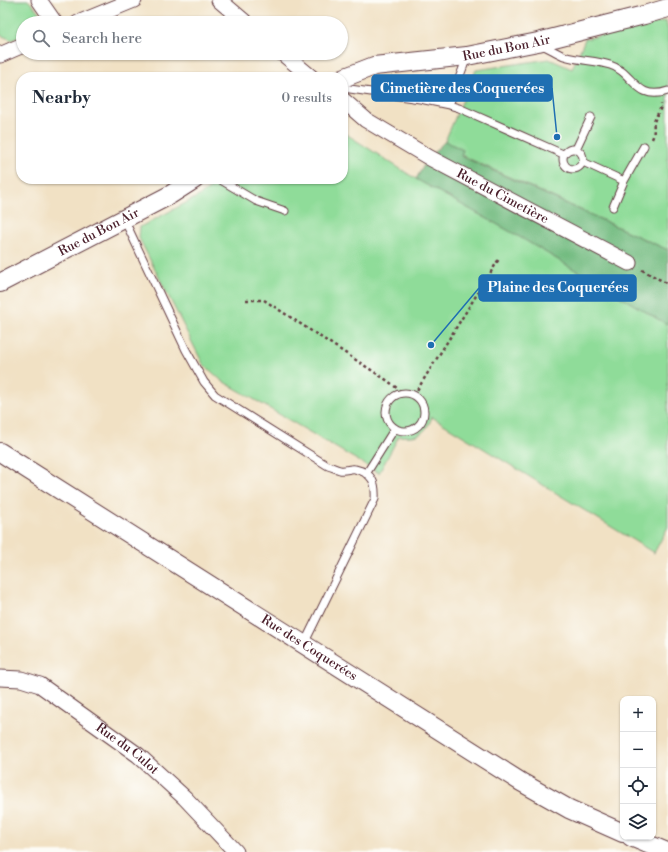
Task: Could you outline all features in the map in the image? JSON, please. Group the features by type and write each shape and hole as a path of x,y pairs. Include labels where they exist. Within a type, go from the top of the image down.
{"street":[{"path":"39,0 50,16"},
{"path":"95,16 134,0"},
{"path":"218,0 237,16"},
{"name":"Rue du Bon Air","path":"348,76 374,66 467,56 538,42 668,8"},
{"path":"0,55 16,48"},
{"path":"290,60 305,72"},
{"name":"Rue du Cimetière","path":"348,104 366,120 430,158 629,263"},
{"name":"Rue du Bon Air","path":"0,283 170,195 187,184"},
{"name":"Rue des Coquerées","path":"0,452 522,782 569,809 620,832"},
{"name":"Rue du Culot","path":"0,678 22,678 40,685 138,755 185,798 236,852"},
{"path":"638,840 667,852"}],"lane":[{"path":"538,42 564,56 611,65 622,72 635,85 648,93 668,91"},
{"path":"449,105 467,56"},
{"path":"348,89 420,99 459,108 564,154"},
{"path":"576,149 591,117"},
{"path":"613,207 624,181 644,146"},
{"path":"568,149 576,149 582,154 583,162 578,168 570,168 564,164 564,154 568,149"},
{"path":"583,162 624,181"},
{"path":"227,184 256,201 285,211"},
{"path":"124,219 186,350 204,382 215,394 328,466 341,471 355,468 373,479 376,487 375,499 304,644"},
{"path":"403,393 414,395 421,402 424,413 420,423 411,430 400,430 395,428 390,424 386,414 388,404 395,396 403,393"},
{"path":"366,474 395,428"}],"path":[{"path":"644,146 651,142 654,135 654,122 661,107"},
{"path":"414,395 499,259"},
{"path":"629,263 668,284"},
{"path":"246,300 264,300 388,381 403,393"}],"green space":[{"path":"0,0 28,0 39,12 38,16 16,16 16,38 12,40 0,35"},
{"path":"666,21 668,31 668,250 461,155 463,150 445,141 476,70 549,59 572,69 585,39"},
{"path":"348,135 416,179 518,236 668,325 668,527 654,553 432,417 427,428 420,434 399,436 379,473 222,381 203,364 139,238 140,227 199,196 216,184 348,184"},
{"path":"445,141 463,150 461,156 668,250 668,325 518,236 416,179 427,160"}],"place":[{"name":"Cimetière des Coquerées","path":"557,137"},
{"name":"Plaine des Coquerées","path":"431,345"}]}
